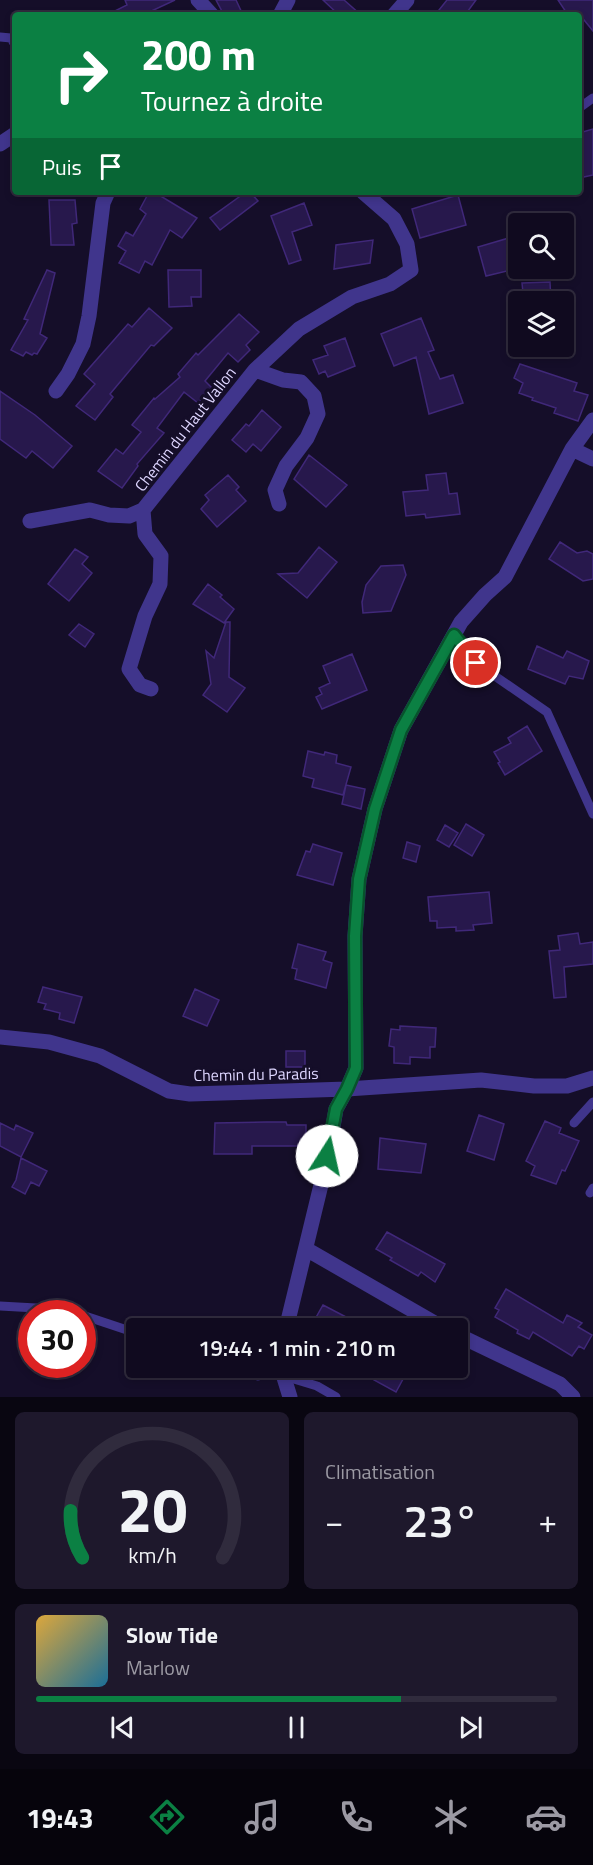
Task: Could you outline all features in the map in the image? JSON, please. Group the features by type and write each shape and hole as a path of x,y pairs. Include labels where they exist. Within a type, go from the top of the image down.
{"street":[{"path":"198,0 209,12"},
{"path":"397,12 407,0"},
{"path":"56,391 68,374 83,344 89,316 103,202 106,195"},
{"name":"Chemin du Haut Vallon","path":"30,521 90,510 109,515 129,516 143,510 255,370 299,329 352,297 390,284 411,270 407,244 394,219 366,195"},
{"name":"Chemin du Haut Vallon","path":"255,370 283,380 301,382 314,396 318,414 307,438 286,466 275,490 279,504"},
{"path":"289,1318 336,1109 356,1068 355,936 359,879 375,809 401,730 461,622 484,595 505,577 572,449 593,420"},
{"path":"572,449 593,459"},
{"name":"Chemin du Haut Vallon","path":"143,510 144,534 161,556 160,584 145,616 129,669 140,685 151,689"},
{"name":"Chemin du Paradis","path":"0,1037 49,1042 100,1056 169,1091 190,1094 347,1089 482,1080 534,1086 567,1086 593,1078"},
{"path":"306,1249 427,1318"},
{"path":"468,1340 560,1384 573,1397"},
{"path":"285,1378 290,1397"}],"lane":[{"path":"454,635 476,663 547,712 593,814"},
{"path":"574,1124 593,1102"},
{"path":"0,1306 18,1307"},
{"path":"96,1319 126,1330"},
{"path":"298,1378 336,1397"}],"building":[{"path":"125,0 175,0 149,12 113,12 127,5"},
{"path":"216,0 236,0 242,12 222,12"},
{"path":"323,0 344,0 358,12 336,12"},
{"path":"447,0 476,0 467,12 437,12"},
{"path":"558,0 593,0 593,31 582,17 582,12 566,12"},
{"path":"593,129 593,175 582,177 582,132"},
{"path":"147,195 159,195 197,218 182,238 170,230 152,265 145,261 139,273 119,263 126,251 118,246 126,232 133,236 146,214 140,209"},
{"path":"242,195 253,195 258,201 220,230 210,218"},
{"path":"458,195 466,225 420,238 412,209"},
{"path":"49,200 75,200 77,223 72,224 74,245 51,245"},
{"path":"304,203 312,225 292,232 301,260 289,264 271,216"},
{"path":"508,238 508,271 486,276 478,247"},
{"path":"373,240 370,263 334,269 336,245"},
{"path":"47,270 55,273 40,334 47,338 37,354 32,355 26,352 23,356 11,350 28,320 24,319"},
{"path":"168,270 201,270 201,297 191,297 192,306 169,307"},
{"path":"550,282 550,291 523,291 522,283"},
{"path":"149,308 172,328 154,346 151,345 110,394 113,397 95,420 76,406 95,384 84,374 128,324 132,327"},
{"path":"239,314 259,332 246,345 250,350 238,362 228,353 205,381 212,388 198,403 184,392 157,428 164,433 137,464 138,466 122,488 98,471 116,449 123,454 141,432 132,425 154,398 180,377 178,374 196,353 198,355"},
{"path":"421,318 434,350 428,352 440,379 453,375 463,403 429,414 416,357 394,366 381,334"},
{"path":"345,338 355,366 328,377 325,371 319,374 313,360 328,355 324,346"},
{"path":"520,364 577,383 574,391 588,395 578,421 554,413 556,408 519,393 523,383 514,378"},
{"path":"0,391 35,415 72,446 53,468 32,451 26,458 0,439"},
{"path":"262,410 281,427 261,451 253,444 246,452 232,440 246,424 249,426"},
{"path":"309,455 347,485 326,507 294,479"},
{"path":"446,473 449,494 457,493 460,514 426,518 425,514 406,516 403,492 428,490 426,475"},
{"path":"228,475 239,487 236,490 246,501 217,527 201,509 209,500 205,495"},
{"path":"560,542 577,553 587,551 593,554 593,579 583,581 549,559"},
{"path":"319,547 337,562 307,598 278,574 298,573"},
{"path":"75,549 88,557 82,564 92,573 69,601 48,584"},
{"path":"403,565 406,575 391,611 363,613 362,602 366,585 381,566"},
{"path":"208,584 234,609 224,623 193,604"},
{"path":"226,622 230,622 229,677 245,688 227,712 203,695 211,684 206,651 214,658"},
{"path":"79,624 94,634 85,647 69,635"},
{"path":"537,646 563,658 567,651 589,661 583,679 569,676 565,684 528,669"},
{"path":"352,654 367,690 322,709 316,697 322,694 319,688 330,683 323,666"},
{"path":"527,726 542,751 505,775 494,752 511,743 508,738"},
{"path":"308,751 337,755 336,763 351,767 343,795 312,787 314,779 303,776"},
{"path":"346,785 365,789 361,809 342,804"},
{"path":"466,824 484,835 472,856 454,845"},
{"path":"445,825 458,833 449,847 437,840"},
{"path":"407,842 420,846 416,862 403,858"},
{"path":"313,844 342,853 333,885 297,875 306,851 310,852"},
{"path":"489,892 492,923 473,925 474,930 456,931 456,927 437,928 437,921 430,921 428,897"},
{"path":"578,933 580,944 593,942 593,964 564,967 566,997 554,998 549,951 560,950 558,936"},
{"path":"298,944 326,952 323,960 332,963 326,988 295,979 297,969 292,968"},
{"path":"43,987 82,997 74,1023 59,1019 60,1013 44,1009 46,1004 38,1002"},
{"path":"195,989 219,1000 207,1026 183,1016"},
{"path":"400,1026 436,1028 435,1047 430,1047 430,1058 410,1057 410,1064 394,1063 394,1047 389,1046 391,1029 400,1030"},
{"path":"286,1051 305,1051 305,1067 286,1067"},
{"path":"479,1115 504,1124 494,1160 467,1151"},
{"path":"545,1121 561,1128 559,1133 579,1141 565,1171 562,1170 556,1184 531,1175 535,1166 526,1161"},
{"path":"286,1122 287,1125 306,1125 306,1146 252,1146 252,1154 214,1154 215,1123"},
{"path":"0,1123 14,1130 16,1125 33,1133 21,1157 0,1146"},
{"path":"380,1138 426,1144 421,1173 378,1169"},
{"path":"21,1158 47,1171 39,1186 31,1182 25,1194 12,1187"},
{"path":"387,1232 445,1264 435,1282 421,1272 418,1276 376,1249"},
{"path":"506,1289 563,1323 567,1315 582,1323 578,1327 592,1335 584,1349 579,1346 572,1356 533,1332 529,1339 517,1333 518,1330 495,1317 499,1310 495,1308"},
{"path":"323,1305 348,1318 316,1318"},
{"path":"375,1378 404,1378 396,1392 374,1380"}],"route":[{"path":"327,1156 336,1109 356,1068 355,936 359,879 375,809 401,730 454,635 476,663"}]}
